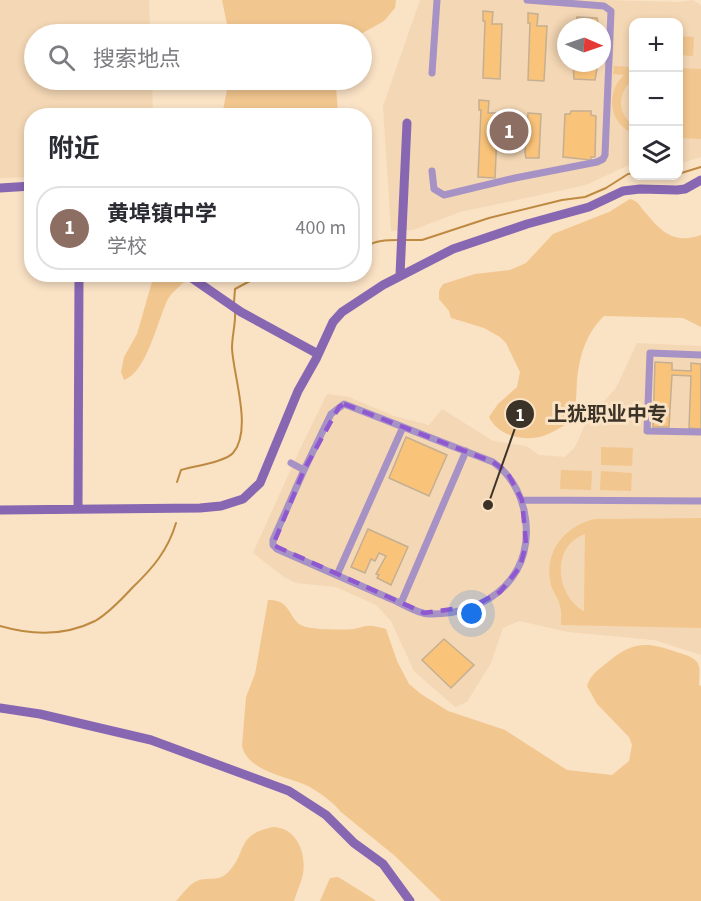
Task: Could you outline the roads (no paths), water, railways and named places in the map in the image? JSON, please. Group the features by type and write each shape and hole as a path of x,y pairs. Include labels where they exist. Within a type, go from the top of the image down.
{"street":[{"path":"432,73 437,0"},
{"path":"432,171 434,189 444,195 603,159 611,11 604,6 527,0"},
{"path":"400,275 406,123"},
{"path":"0,510 200,508 221,506 243,499 260,483 298,391 333,322 342,312 400,275 478,239 590,207 623,191 685,189 701,180"},
{"path":"0,188 24,186"},
{"path":"78,508 79,282"},
{"path":"197,282 241,312 318,354"},
{"path":"701,355 650,353 647,431 701,432"},
{"path":"344,404 466,452 493,462 507,472 522,500 526,520 526,544 520,567 500,592 484,602 458,611 429,614 273,545 273,540 331,414 344,404"},
{"path":"337,575 403,427"},
{"path":"401,603 466,452"},
{"path":"291,463 304,470"},
{"path":"522,500 701,501"},
{"path":"0,708 40,714 151,740 290,791 326,815 354,843 383,864 410,901"}],"waterway":[{"path":"683,172 701,167"},
{"path":"405,240 422,240 489,218 562,200 585,197 606,188 629,174"},
{"path":"372,244 386,240 400,240"},
{"path":"234,302 235,289 248,282"},
{"path":"177,482 181,470 223,459 233,453 239,443 242,417 232,348 235,311"},
{"path":"0,626 24,631 60,632 95,621 115,606 153,566 169,542 176,523"}],"place":[{"name":"黄埠镇中学","path":"509,131"},
{"name":"上犹职业中专","path":"488,505"}]}
